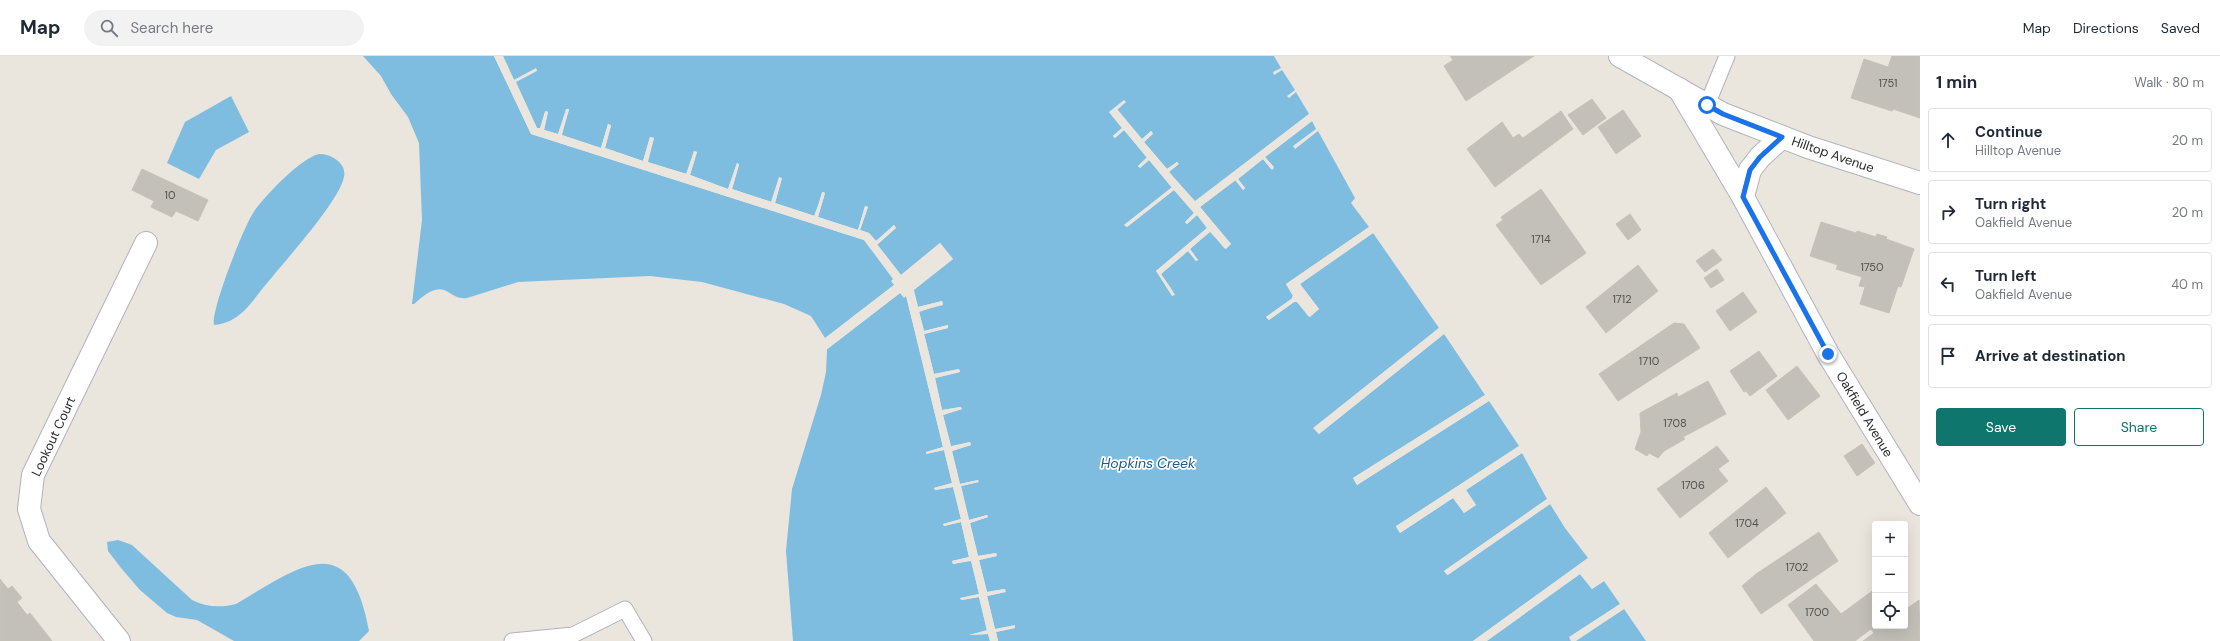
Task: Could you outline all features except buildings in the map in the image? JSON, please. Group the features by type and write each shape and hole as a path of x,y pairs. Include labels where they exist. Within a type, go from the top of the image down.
{"street":[{"name":"Hilltop Avenue","path":"1620,56 1723,114 1782,137 1920,183"},
{"name":"Oakfield Avenue","path":"1679,89 1743,197 1828,354 1920,504"},
{"path":"1743,197 1750,170 1760,157 1782,137"},
{"name":"Lookout Court","path":"119,641 39,541 29,509 33,475 146,243"}],"lane":[{"path":"1707,105 1727,56"},
{"path":"512,641 574,635 584,636 625,609 644,641"}],"water":[{"path":"363,56 494,56 531,134 864,240 894,279 894,285 825,338 811,316 784,304 702,282 650,276 518,282 467,298 457,297 439,289 430,292 412,304 422,220 419,143 408,117 391,94 381,76"},
{"name":"Hopkins Creek","path":"503,56 1274,56 1281,68 1273,72 1274,75 1282,70 1295,90 1287,96 1289,98 1296,92 1309,114 1195,202 1169,172 1178,163 1177,162 1167,169 1144,142 1153,134 1151,131 1142,139 1117,109 1126,101 1109,112 1122,128 1113,136 1115,138 1124,130 1147,158 1138,166 1140,168 1149,160 1172,188 1124,225 1127,227 1174,190 1194,213 1185,222 1187,224 1197,215 1207,228 1156,271 1175,294 1161,274 1188,251 1196,261 1198,260 1190,249 1210,231 1225,249 1231,244 1200,207 1236,180 1243,190 1245,188 1238,179 1263,159 1271,169 1274,167 1265,157 1312,121 1316,129 1293,146 1295,149 1318,131 1355,198 1351,203 1369,227 1286,284 1293,296 1266,317 1269,320 1294,302 1297,302 1310,317 1319,309 1300,284 1373,233 1439,328 1314,428 1319,434 1444,334 1485,395 1353,478 1357,485 1489,401 1519,446 1396,527 1400,533 1453,498 1464,513 1476,505 1466,490 1522,453 1547,499 1444,571 1448,575 1550,504 1565,528 1588,558 1473,641 998,641 996,632 1015,628 1015,626 995,629 987,596 1005,592 1004,589 987,592 979,560 997,556 996,553 978,556 970,523 988,517 987,515 969,520 961,486 978,482 978,480 960,484 952,451 971,445 970,442 951,447 943,415 962,409 960,407 942,410 935,378 960,372 959,369 934,374 924,334 948,328 948,325 924,331 919,311 943,305 942,301 918,307 913,290 953,259 940,243 901,275 877,244 896,228 894,225 876,241 869,233 860,230 868,207 865,206 858,230 818,217 825,193 822,192 815,216 775,203 782,178 779,178 772,202 732,189 739,165 737,163 728,189 690,175 697,152 694,151 687,174 647,162 654,138 650,137 643,161 605,148 611,126 608,124 601,148 561,135 569,110 567,109 558,134 544,130 548,112 546,111 540,129 537,128 515,82 537,70 536,69 514,80"},
{"path":"231,96 249,132 216,150 199,179 167,163 185,122"},
{"path":"319,154 324,154 337,160 343,168 344,177 333,200 313,228 244,311 230,321 214,325 217,303 229,268 250,218 276,186 294,169 303,162"},
{"path":"900,293 904,297 906,295 943,447 926,452 926,454 944,450 952,483 934,488 935,490 953,487 961,519 943,524 944,526 961,522 969,557 952,561 953,564 971,560 979,594 961,598 962,600 979,597 987,631 969,635 988,634 990,641 793,641 786,551 792,489 821,395 826,372 827,349"},
{"path":"118,540 132,545 192,600 213,606 236,604 301,568 319,564 335,566 349,577 360,598 369,631 359,641 234,641 197,620 176,617 167,613 140,590 108,551 107,542"},
{"path":"1580,574 1592,589 1604,581 1620,604 1570,637 1571,641 1487,641"},
{"path":"1624,609 1646,641 1576,641"}],"pier":[{"path":"494,56 496,56 532,132 865,238 895,278 896,286 824,339 894,285 891,281 893,279 864,240 531,134"},
{"path":"501,56 503,56 514,80 536,68 537,71 516,82 537,128 540,128 545,111 548,112 544,130 558,134 566,109 569,109 562,135 601,148 608,124 611,125 605,148 643,161 650,137 654,138 648,162 686,174 694,151 697,152 690,175 728,189 737,163 739,164 732,189 771,202 779,177 782,178 775,203 814,216 823,192 825,193 818,217 858,230 865,206 868,207 860,230 869,233 876,241 894,225 896,228 877,245 901,275 940,243 953,259 914,290 918,307 942,301 943,304 919,312 924,331 948,325 948,328 924,334 934,374 959,369 960,372 935,378 942,410 961,407 962,409 943,415 951,446 970,442 971,445 952,451 960,484 978,480 979,482 961,486 969,520 987,515 988,517 970,523 978,556 996,553 997,556 979,560 987,592 1005,589 1006,592 987,596 995,629 1015,625 1015,628 996,632 998,641 996,641 978,558 976,557 950,451 958,447 949,447 941,415 944,413 940,411 934,376 917,312 918,310 927,307 916,309 912,290 950,259 940,246 900,277 868,235 773,203 728,191 688,175 646,164 651,139 643,163 603,148 601,150 543,132 542,128 540,131 536,130"},
{"path":"1124,100 1126,102 1117,110 1142,139 1151,131 1153,133 1144,142 1167,169 1177,162 1179,164 1169,172 1195,201 1309,114 1310,116 1195,204 1115,109 1111,112 1209,227 1159,271 1160,273 1209,230 1226,246 1228,244 1198,206 1311,119 1312,121 1265,157 1274,168 1272,170 1263,159 1238,179 1245,188 1243,190 1235,180 1200,207 1231,244 1226,249 1210,232 1190,249 1198,260 1196,261 1188,251 1161,274 1175,295 1172,296 1156,271 1207,228 1197,215 1187,224 1185,222 1194,213 1174,190 1127,227 1124,225 1172,187 1149,160 1140,168 1138,166 1147,157 1124,130 1115,138 1113,136 1122,128 1109,112"},
{"path":"1369,227 1370,229 1288,285 1295,295 1293,300 1299,300 1310,314 1316,309 1298,283 1372,231 1373,233 1300,284 1319,309 1309,317 1297,302 1294,302 1269,320 1266,317 1292,299 1293,295 1286,284"},
{"path":"899,291 908,295 992,641 990,641 988,634 969,635 987,630 979,597 961,600 960,598 979,594 971,561 953,564 952,561 969,557 961,522 944,526 943,524 961,519 953,487 935,490 934,488 952,483 944,450 926,454 926,452 943,447 906,296 904,298 900,293 825,351 826,347"},
{"path":"1439,328 1441,329 1316,428 1319,432 1442,332 1444,334 1319,434 1313,428"},
{"path":"1485,395 1486,397 1356,479 1358,482 1488,399 1489,401 1357,485 1353,478"},
{"path":"1519,446 1519,448 1398,527 1401,530 1453,496 1465,511 1473,505 1464,488 1521,451 1522,453 1466,490 1476,505 1464,513 1453,498 1400,533 1396,526"},
{"path":"1547,499 1548,501 1447,571 1448,573 1549,502 1550,504 1447,575 1444,571"},
{"path":"1588,558 1589,560 1477,641 1473,641"},
{"path":"1579,572 1582,572 1592,587 1603,579 1604,581 1592,589 1580,574 1485,641"},
{"path":"1620,604 1622,606 1572,638 1573,641 1571,641 1569,637"},
{"path":"1623,607 1624,609 1574,641 1574,639"}],"route":[{"path":"1707,105 1723,114 1782,137 1760,157 1750,170 1743,197 1828,354"}]}
